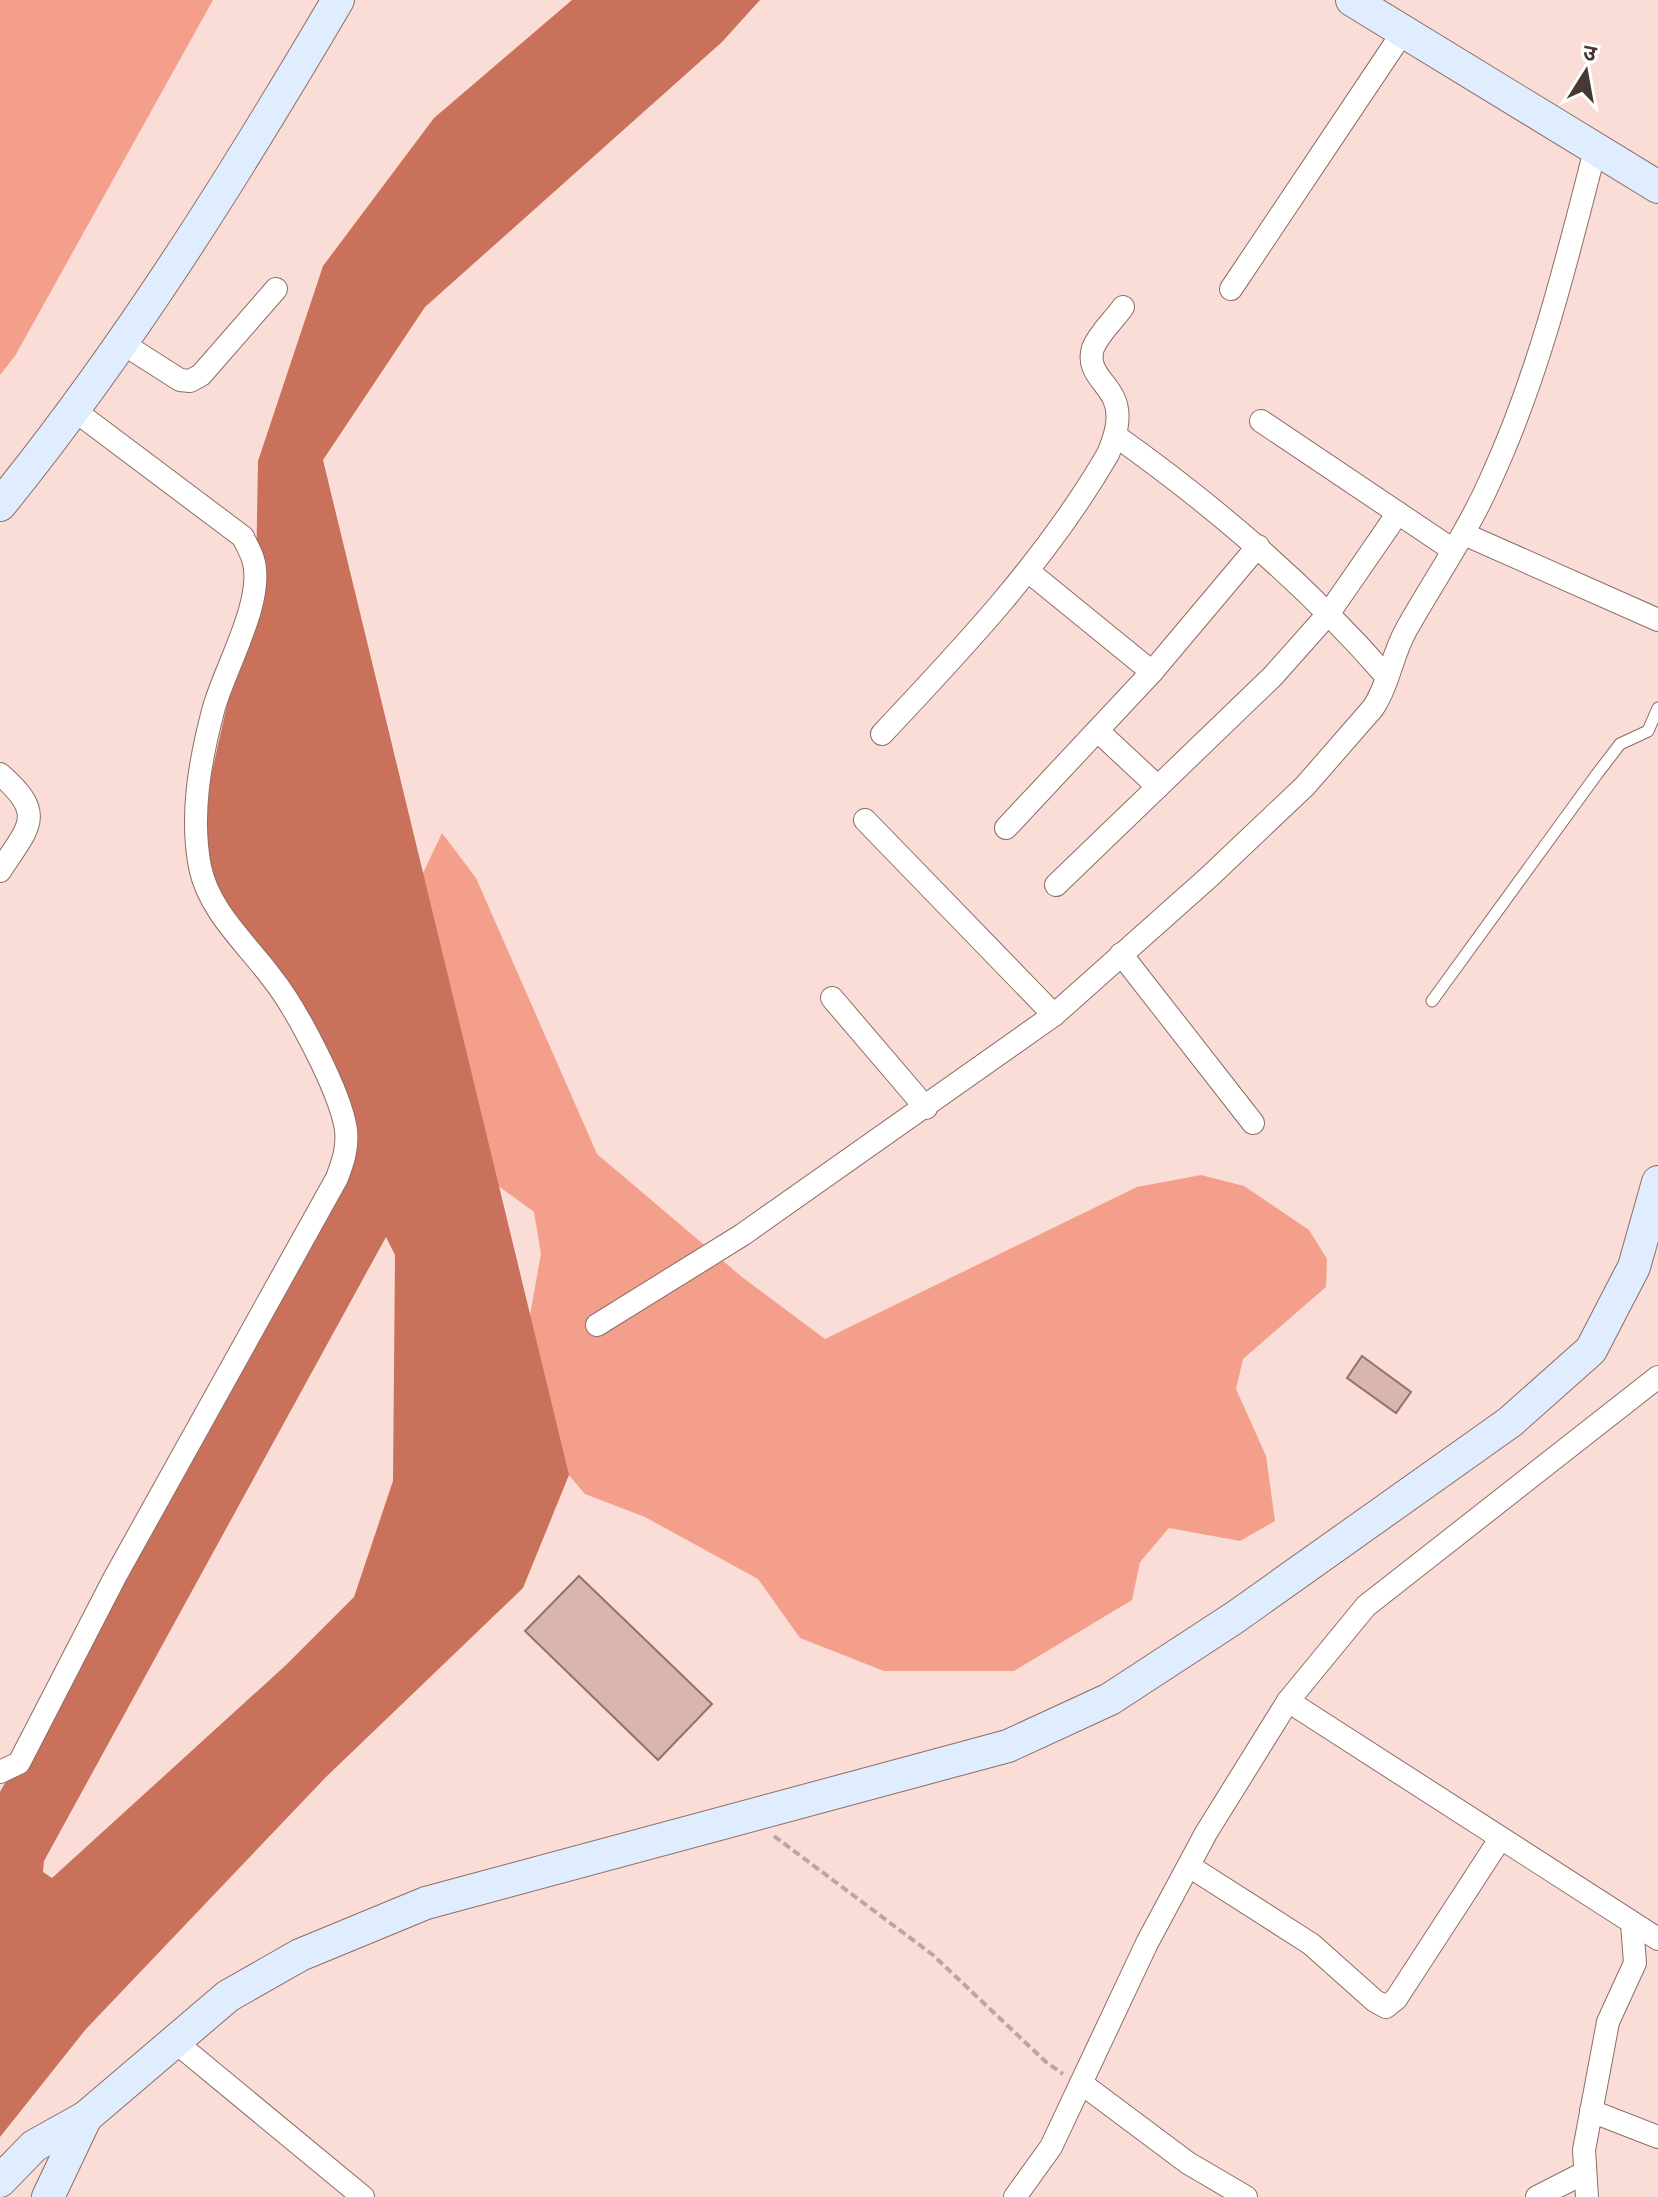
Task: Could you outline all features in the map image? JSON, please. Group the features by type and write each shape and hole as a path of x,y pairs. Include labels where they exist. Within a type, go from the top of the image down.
{"street":[{"path":"0,505 122,343 263,128 338,0"},
{"path":"1352,0 1393,15 1595,150 1658,187"},
{"path":"1231,289 1393,15"},
{"path":"597,1325 742,1235 1054,1015 1209,877 1305,786 1373,708 1404,634 1458,542 1524,402 1552,315 1595,150"},
{"path":"122,343 180,380 190,381 201,375 276,289"},
{"path":"882,734 972,638 1028,571 1096,475 1116,436 1118,414 1113,398 1093,367 1092,352 1123,307"},
{"path":"0,1772 19,1763 115,1577 337,1178 345,1156 346,1133 341,1110 307,1038 274,980 217,908 201,870 195,829 199,773 214,708 253,590 254,561 243,537 74,410"},
{"path":"1261,421 1398,513 1458,542 1658,620"},
{"path":"1116,436 1199,495 1258,546 1329,613 1387,677"},
{"path":"1056,885 1215,735 1329,613 1398,513"},
{"path":"1006,828 1099,732 1258,546"},
{"path":"1028,571 1152,672"},
{"path":"1099,732 1158,787"},
{"path":"0,774 29,804 30,819 0,871"},
{"path":"865,820 1054,1015"},
{"path":"1121,954 1253,1123"},
{"path":"832,998 926,1108"},
{"path":"0,2181 34,2146 86,2117 228,1996 300,1955 426,1903 1008,1746 1110,1699 1247,1609 1510,1422 1591,1350 1634,1267 1658,1182"},
{"path":"1015,2197 1041,2166 1147,1943 1252,1754 1288,1701 1366,1606 1658,1377"},
{"path":"1288,1701 1658,1939"},
{"path":"1189,1866 1311,1944 1375,2001 1386,2007 1396,1999 1500,1839"},
{"path":"1587,2197 1584,2173 1591,2111 1608,2022 1635,1963 1632,1923"},
{"path":"173,2040 363,2197"},
{"path":"1081,2083 1174,2153 1246,2197"},
{"path":"1591,2111 1658,2137"},
{"path":"48,2197 86,2117"},
{"path":"1537,2197 1584,2173"}],"lane":[{"path":"1432,1001 1620,744 1648,731 1658,708"}],"path":[{"path":"749,1818 894,1923 969,1986 1046,2062 1081,2083"}],"shaded area":[{"path":"0,0 213,0 15,356 0,375"},
{"path":"572,0 760,0 722,42 425,307 323,460 569,1475 523,1588 326,1777 86,2029 0,2137 0,1792 355,1158 286,1003 202,888 207,794 256,576 258,461 323,266 434,118","holes":["386,1237 395,1255 393,1481 354,1597 286,1665 52,1878 43,1872 44,1861"]},
{"path":"442,833 476,878 597,1154 742,1277 825,1339 1137,1187 1201,1175 1244,1186 1309,1230 1327,1259 1326,1287 1243,1359 1236,1389 1266,1456 1275,1521 1240,1541 1169,1528 1140,1562 1132,1600 1014,1671 884,1671 800,1638 758,1579 645,1517 585,1494 542,1444 524,1348 541,1254 534,1212 471,1166 414,892"}],"building":[{"path":"1362,1356 1411,1392 1396,1413 1347,1378"},
{"path":"579,1576 712,1704 658,1760 525,1631"}]}
